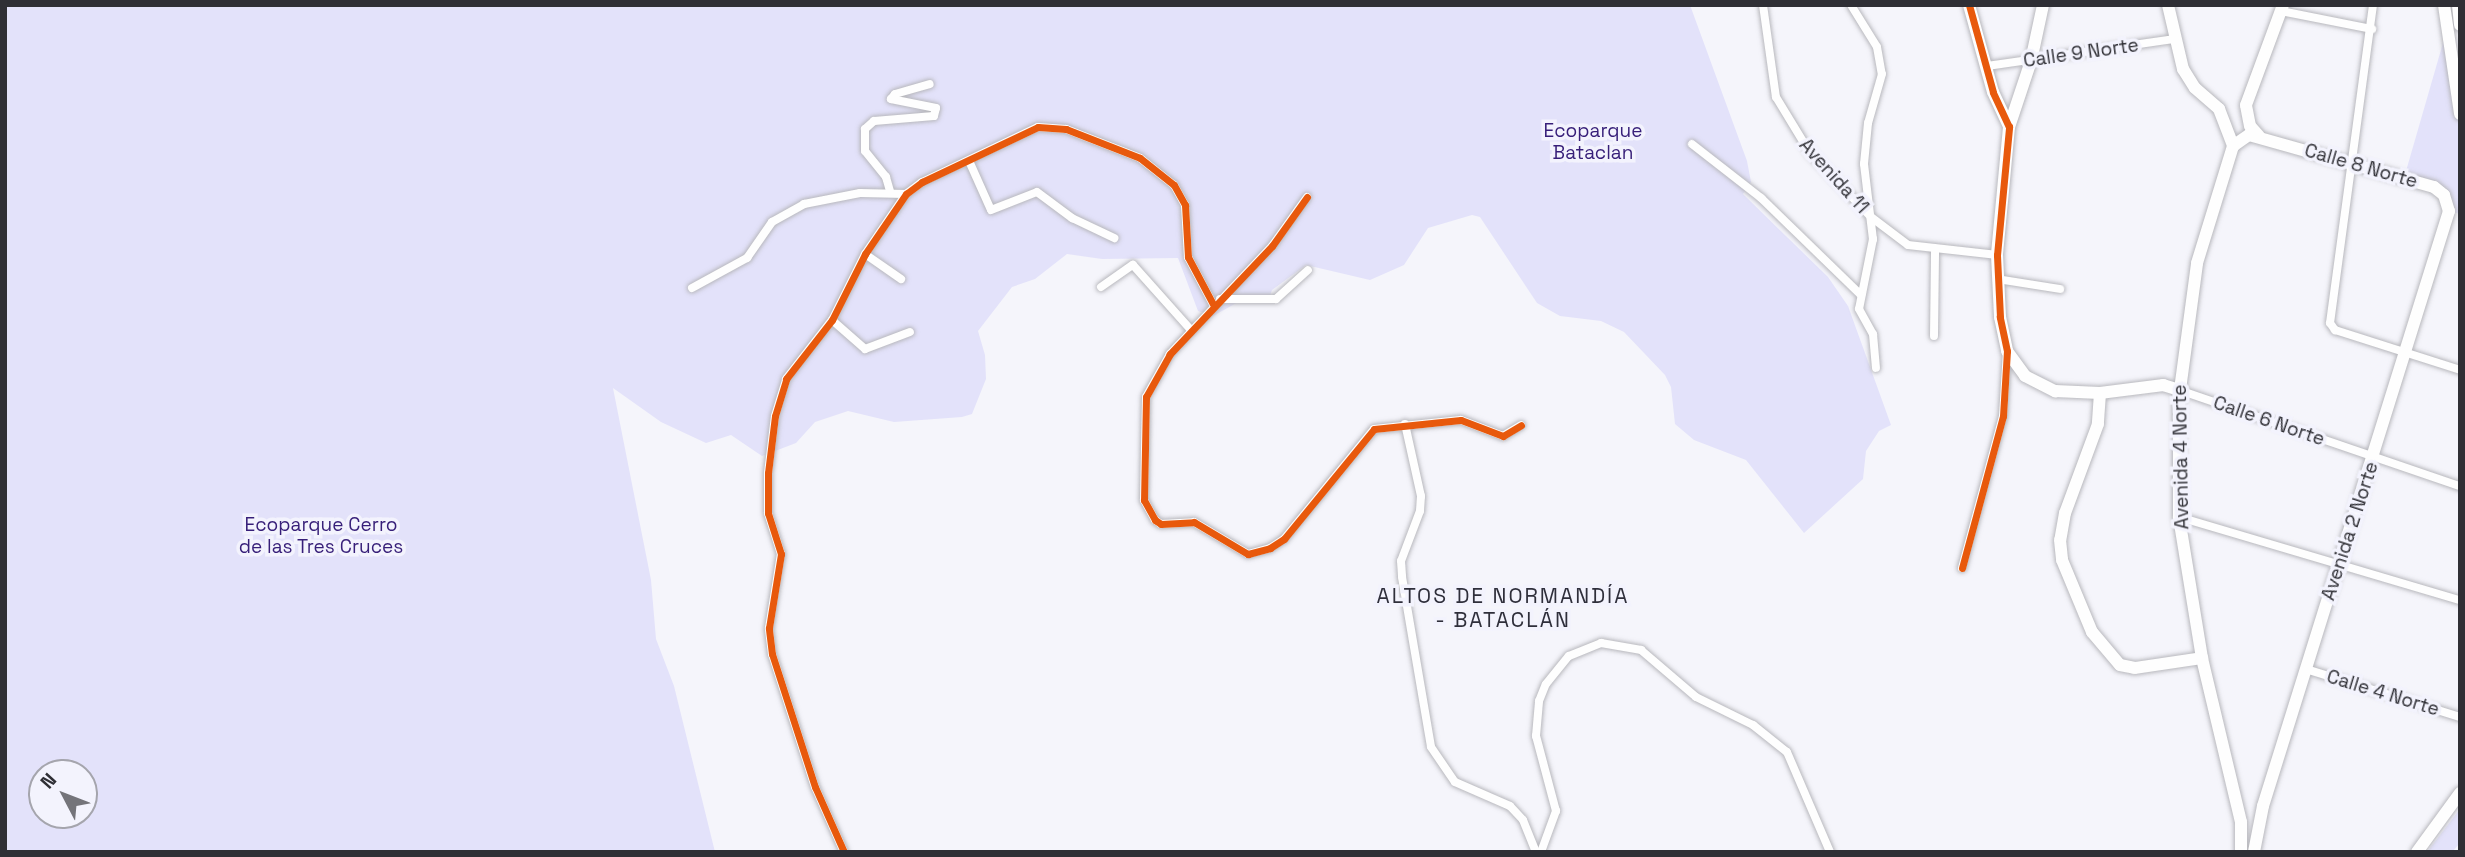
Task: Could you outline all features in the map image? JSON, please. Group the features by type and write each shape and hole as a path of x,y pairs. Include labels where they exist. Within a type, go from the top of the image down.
{"main road":[{"path":"1969,5 2009,127"},
{"path":"2007,351 1997,279 1997,256 2009,127 2031,61 2043,5"},
{"path":"2168,5 2187,78 2219,109 2233,146 2244,136 2259,136"},
{"path":"2458,5 2460,25"},
{"path":"2259,136 2250,126 2246,105 2282,8"},
{"path":"2444,11 2460,113"},
{"path":"2219,109 2230,112 2246,105"},
{"path":"2460,105 2460,113"},
{"name":"Calle 8 Norte","path":"2259,136 2434,187 2444,195 2449,211"},
{"name":"Avenida 4 Norte","path":"2233,146 2197,263 2179,390 2179,517 2202,658 2237,806 2241,852"},
{"name":"Avenida 2 Norte","path":"2254,852 2263,806 2449,211"},
{"name":"Calle 6 Norte","path":"2007,351 2025,376 2043,387 2100,393 2147,385 2179,390"},
{"path":"2100,393 2098,424 2065,513 2060,540 2062,559 2092,632 2120,665 2135,668 2202,658"},
{"path":"2417,852 2460,793"},
{"path":"2237,806 2250,813 2263,806"}],"street":[{"name":"Avenida 11","path":"1763,5 1776,97 1810,153 1871,218 1908,245 1997,256"},
{"path":"1851,5 1877,47 1882,74 1868,123 1864,164 1873,239 1859,309 1873,334 1876,368"},
{"path":"2372,5 2372,29 2329,315 2335,330 2460,370"},
{"path":"2282,8 2372,29"},
{"name":"Calle 9 Norte","path":"1987,66 2175,39"},
{"path":"890,191 886,177 865,151 864,129 874,121 934,116 936,108 891,99 895,94 930,84"},
{"path":"844,852 815,787 772,654 769,628 781,575 781,554 768,513 775,416 786,379 832,320 865,254 906,194 922,182 971,163 1038,127 1066,129 1140,158 1174,185 1185,205 1188,257 1217,302"},
{"path":"1692,144 1761,198 1861,295"},
{"path":"971,163 993,212 1037,192 1072,218 1114,238"},
{"path":"692,288 747,258 772,222 796,208 890,191 906,194"},
{"path":"1307,197 1272,246 1170,354 1146,397 1144,500 1161,524 1194,522 1248,555 1270,548 1298,523 1366,435 1405,424 1461,421 1503,436 1521,425"},
{"path":"1934,335 1935,249"},
{"path":"865,254 901,279"},
{"path":"1101,287 1133,265 1190,330"},
{"path":"1217,302 1276,299 1308,270"},
{"path":"1997,279 2060,289"},
{"path":"832,320 865,349 910,332"},
{"path":"1962,568 2003,416 2007,351"},
{"name":"Calle 6 Norte","path":"2179,390 2460,486"},
{"path":"1405,424 1420,496 1420,511 1401,561 1402,577 1431,747 1455,782 1510,806 1523,820 1538,852"},
{"path":"2179,517 2460,600"},
{"path":"1538,852 1556,811 1536,736 1539,701 1546,684 1569,656 1601,643 1640,650 1696,697 1753,725 1787,752 1830,852"},
{"name":"Calle 4 Norte","path":"2306,669 2460,717"}],"green space":[{"name":"Ecoparque Cerro de las Tres Cruces","path":"5,5 1690,5 1747,161 1751,182 1743,194 1828,277 1848,306 1891,425 1879,431 1866,451 1863,479 1804,533 1746,460 1694,440 1675,424 1671,387 1665,375 1624,332 1601,321 1560,316 1537,303 1480,217 1472,215 1428,228 1404,265 1370,280 1306,265 1272,290 1268,301 1240,301 1213,316 1198,311 1178,258 1102,259 1067,254 1035,279 1012,287 978,331 985,355 986,379 972,414 962,417 894,422 848,411 815,422 796,443 762,456 731,435 706,443 661,422 613,388 651,580 656,639 674,686 715,852 5,852"},
{"path":"2447,29 2460,114 2460,214 2449,211 2444,195 2404,178"},
{"path":"2460,809 2460,843 2452,852 2427,852"}],"cycle path":[{"path":"1962,568 2003,416 2007,351 2000,317 1997,255 2009,127 1993,92 1969,5"},
{"path":"844,852 815,787 772,654 769,628 781,554 768,513 768,473 775,416 786,379 832,320 865,254 906,194 922,182 1038,127 1066,129 1140,158 1174,185 1185,205 1188,257 1213,304"},
{"path":"1307,197 1272,246 1170,354 1146,397 1144,500 1155,520 1161,524 1194,522 1248,554 1270,548 1284,539 1374,429 1461,420 1503,436 1521,425"}],"district":[{"name":"ALTOS DE NORMANDÍA - BATACLÁN","path":"1503,608"}],"park label":[{"name":"Ecoparque Bataclan","path":"1593,142"}]}
